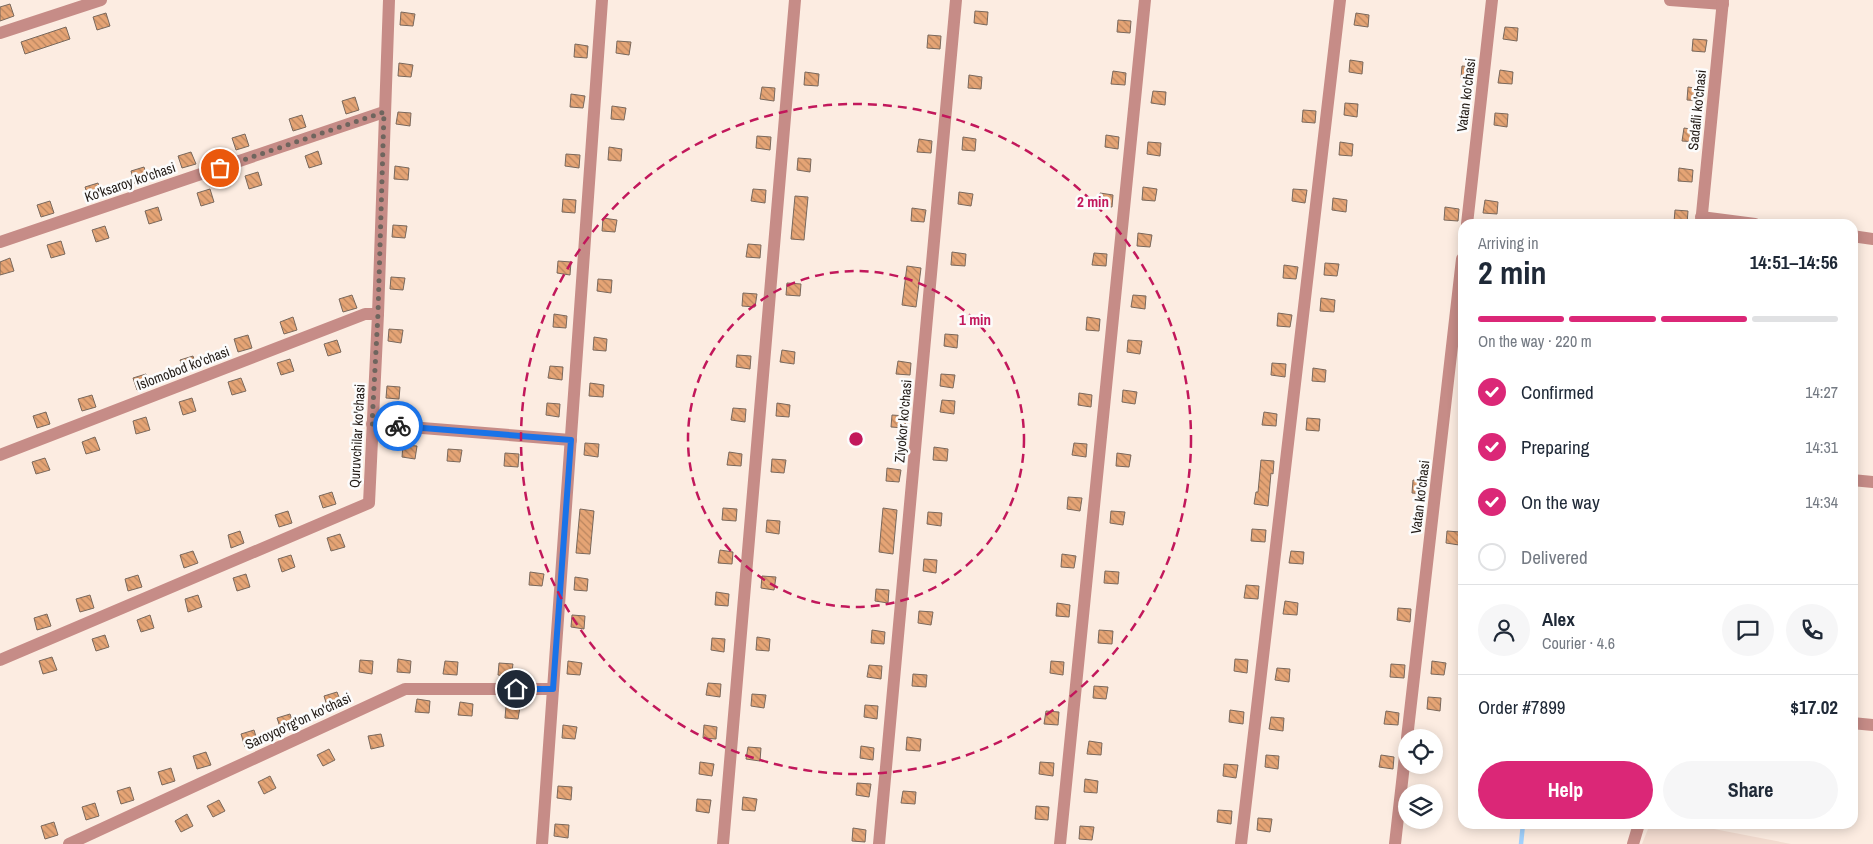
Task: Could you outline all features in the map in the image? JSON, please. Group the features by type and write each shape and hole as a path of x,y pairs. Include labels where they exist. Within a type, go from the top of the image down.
{"street":[{"path":"0,33 101,0"},
{"name":"Quruvchilar ko'chasi","path":"0,660 369,502 378,314 389,0"},
{"path":"542,844 602,0"},
{"path":"723,844 795,0"},
{"name":"Ziyokor ko'chasi","path":"879,844 956,0"},
{"path":"1060,844 1145,0"},
{"path":"1241,844 1340,0"},
{"name":"Vatan ko'chasi","path":"1468,219 1492,0"},
{"path":"1670,0 1723,2"},
{"name":"Sadafli ko'chasi","path":"1701,219 1723,2"},
{"name":"Ko'ksaroy ko'chasi","path":"0,242 384,112"},
{"path":"1858,237 1873,239"},
{"name":"Vatan ko'chasi","path":"1408,729 1458,294"},
{"name":"Islomobod ko'chasi","path":"0,455 366,314 378,314"},
{"path":"372,424 571,440"},
{"path":"1858,481 1873,482"},
{"name":"Saroyqo'rg'on ko'chasi","path":"69,844 405,689 553,689"},
{"path":"1858,724 1873,725"},
{"path":"1395,844 1403,774"},
{"path":"1633,844 1638,829"}],"shaded area":[{"path":"1648,829 1714,829 1791,844 1642,844"}],"building":[{"path":"10,4 14,16 0,21 0,7"},
{"path":"975,11 988,12 987,25 974,23"},
{"path":"401,12 415,14 413,26 400,25"},
{"path":"106,13 110,26 97,30 93,17"},
{"path":"1356,13 1369,15 1368,27 1354,25"},
{"path":"1118,20 1131,21 1130,33 1117,32"},
{"path":"66,27 70,39 25,54 21,42"},
{"path":"1505,27 1518,28 1517,41 1503,39"},
{"path":"928,35 941,36 940,49 927,48"},
{"path":"1693,39 1707,40 1705,52 1692,51"},
{"path":"617,41 631,42 629,55 616,53"},
{"path":"575,44 588,46 587,58 574,57"},
{"path":"1350,60 1363,62 1362,74 1349,72"},
{"path":"399,63 413,65 411,77 398,76"},
{"path":"1462,66 1475,67 1474,80 1461,78"},
{"path":"1500,70 1513,72 1512,84 1498,83"},
{"path":"1113,71 1126,73 1125,85 1111,84"},
{"path":"805,72 819,74 818,86 804,85"},
{"path":"969,75 982,77 981,89 968,88"},
{"path":"762,87 775,88 774,101 760,99"},
{"path":"1688,87 1701,89 1700,101 1687,100"},
{"path":"1153,91 1166,92 1165,105 1151,103"},
{"path":"571,94 585,96 583,108 570,107"},
{"path":"355,97 359,110 346,114 342,101"},
{"path":"1345,103 1358,104 1357,117 1344,115"},
{"path":"612,106 626,108 624,120 611,119"},
{"path":"1303,110 1316,111 1315,123 1302,122"},
{"path":"398,112 411,113 410,126 396,124"},
{"path":"1495,113 1508,114 1507,127 1494,125"},
{"path":"302,115 306,127 293,131 289,119"},
{"path":"1684,128 1697,130 1696,142 1682,141"},
{"path":"245,134 249,146 236,150 232,138"},
{"path":"1106,135 1119,137 1118,149 1105,147"},
{"path":"757,136 771,137 770,150 756,148"},
{"path":"963,137 976,139 975,151 962,150"},
{"path":"919,139 932,141 931,153 917,152"},
{"path":"1148,142 1161,143 1160,156 1147,154"},
{"path":"1340,142 1353,144 1352,156 1339,155"},
{"path":"609,147 622,149 621,161 608,160"},
{"path":"318,151 322,164 309,168 305,156"},
{"path":"191,152 196,164 182,168 178,156"},
{"path":"566,154 580,155 579,168 565,166"},
{"path":"798,158 811,159 810,172 797,170"},
{"path":"395,166 409,168 408,180 394,179"},
{"path":"144,167 148,180 135,184 131,171"},
{"path":"1679,168 1693,170 1692,182 1678,181"},
{"path":"258,172 262,185 249,189 245,176"},
{"path":"98,183 102,195 89,199 85,187"},
{"path":"1143,187 1157,189 1155,201 1142,200"},
{"path":"210,189 214,202 201,206 197,193"},
{"path":"753,189 766,190 765,203 751,201"},
{"path":"1293,189 1307,190 1305,203 1292,201"},
{"path":"959,192 973,194 971,206 958,204"},
{"path":"1100,193 1113,195 1112,207 1099,206"},
{"path":"795,196 808,197 804,240 791,239"},
{"path":"1333,198 1347,200 1346,212 1332,210"},
{"path":"563,199 576,200 575,213 562,212"},
{"path":"1485,200 1498,202 1497,214 1483,213"},
{"path":"50,201 54,213 41,217 37,205"},
{"path":"158,207 162,220 149,224 145,211"},
{"path":"1445,207 1459,209 1458,221 1444,220"},
{"path":"912,208 926,210 924,222 911,221"},
{"path":"1675,210 1688,211 1687,219 1674,219"},
{"path":"603,218 617,220 615,232 602,231"},
{"path":"393,225 407,226 405,238 392,237"},
{"path":"105,226 109,238 96,242 92,230"},
{"path":"1138,233 1152,235 1150,247 1137,246"},
{"path":"61,241 65,254 51,258 47,245"},
{"path":"748,244 761,245 760,258 746,257"},
{"path":"952,252 966,254 965,266 951,265"},
{"path":"1094,253 1107,254 1106,266 1092,265"},
{"path":"10,258 14,271 0,275 0,262"},
{"path":"558,261 571,262 570,275 557,273"},
{"path":"1325,263 1339,264 1337,276 1324,275"},
{"path":"1284,265 1298,267 1296,279 1283,278"},
{"path":"907,266 921,268 916,307 902,305"},
{"path":"391,277 405,278 403,290 390,289"},
{"path":"598,279 612,280 611,293 597,291"},
{"path":"787,283 801,284 800,296 786,295"},
{"path":"743,293 757,294 755,307 742,306"},
{"path":"352,295 357,308 343,312 339,299"},
{"path":"1133,295 1146,296 1145,309 1131,307"},
{"path":"1321,298 1335,300 1334,312 1320,311"},
{"path":"1278,313 1292,315 1290,327 1277,326"},
{"path":"554,314 567,316 566,328 553,327"},
{"path":"293,317 297,330 284,334 280,322"},
{"path":"1087,317 1100,319 1099,331 1086,330"},
{"path":"389,329 403,330 401,343 388,341"},
{"path":"945,334 958,335 957,348 944,346"},
{"path":"248,335 252,348 238,352 234,339"},
{"path":"594,337 607,339 606,351 593,350"},
{"path":"337,340 341,352 328,356 324,344"},
{"path":"1128,340 1142,341 1140,354 1127,352"},
{"path":"782,350 795,352 794,364 780,362"},
{"path":"737,355 751,356 750,369 736,367"},
{"path":"193,356 197,368 184,372 180,360"},
{"path":"290,359 294,371 281,375 277,363"},
{"path":"898,361 911,363 910,375 896,374"},
{"path":"1272,363 1286,364 1285,377 1271,375"},
{"path":"550,366 563,367 562,380 548,378"},
{"path":"1313,368 1326,370 1325,382 1312,381"},
{"path":"146,374 150,386 137,390 133,378"},
{"path":"941,374 955,375 953,388 940,386"},
{"path":"241,378 246,391 232,395 228,382"},
{"path":"590,383 604,385 603,397 589,396"},
{"path":"387,386 400,387 399,399 386,398"},
{"path":"1123,390 1137,392 1135,404 1122,402"},
{"path":"1079,393 1092,395 1091,407 1078,405"},
{"path":"92,395 96,407 82,411 78,399"},
{"path":"192,398 196,411 183,415 179,402"},
{"path":"942,400 955,401 954,414 940,412"},
{"path":"547,403 560,404 559,417 546,415"},
{"path":"777,403 790,405 789,417 776,416"},
{"path":"733,408 746,409 745,422 731,420"},
{"path":"46,412 50,424 37,428 33,416"},
{"path":"1264,412 1277,414 1276,426 1262,425"},
{"path":"892,415 906,416 905,428 891,427"},
{"path":"146,417 150,430 136,434 133,421"},
{"path":"1307,418 1320,419 1319,431 1306,430"},
{"path":"95,437 100,450 86,454 82,442"},
{"path":"585,443 599,444 598,457 584,455"},
{"path":"1074,443 1087,444 1086,457 1072,455"},
{"path":"403,445 417,446 415,459 402,457"},
{"path":"934,447 948,449 947,461 933,460"},
{"path":"448,449 462,450 460,462 447,461"},
{"path":"729,452 742,454 741,466 727,465"},
{"path":"505,453 519,454 518,467 504,466"},
{"path":"1117,453 1131,455 1129,467 1116,466"},
{"path":"45,458 50,470 36,474 32,462"},
{"path":"772,459 786,460 784,473 771,472"},
{"path":"1261,460 1274,461 1268,506 1254,504 1256,492 1258,492"},
{"path":"887,468 901,470 899,482 886,481"},
{"path":"1413,480 1426,482 1425,494 1412,493"},
{"path":"332,492 336,504 323,508 319,496"},
{"path":"1068,497 1082,498 1080,511 1067,509"},
{"path":"723,508 737,509 736,521 722,520"},
{"path":"883,508 897,510 893,554 879,552"},
{"path":"580,509 594,511 590,554 576,553"},
{"path":"288,511 292,523 279,527 275,515"},
{"path":"1111,511 1125,512 1123,525 1110,523"},
{"path":"928,512 942,513 941,526 927,524"},
{"path":"767,520 780,521 779,534 766,532"},
{"path":"1252,529 1266,530 1265,542 1251,541"},
{"path":"240,531 244,543 231,548 228,535"},
{"path":"1447,531 1458,532 1458,545 1446,543"},
{"path":"340,534 345,547 331,551 327,538"},
{"path":"720,550 733,552 732,564 718,563"},
{"path":"193,551 198,563 184,568 180,555"},
{"path":"1291,551 1304,552 1303,564 1289,563"},
{"path":"1062,554 1076,556 1074,568 1061,567"},
{"path":"291,555 295,567 282,572 278,559"},
{"path":"924,559 937,560 936,573 923,571"},
{"path":"1105,571 1119,572 1118,584 1104,583"},
{"path":"530,572 544,574 542,586 529,585"},
{"path":"246,574 250,587 237,591 233,578"},
{"path":"138,575 142,587 128,591 125,579"},
{"path":"762,576 776,577 774,590 761,588"},
{"path":"575,577 588,579 587,591 574,590"},
{"path":"1246,585 1259,586 1258,599 1244,598"},
{"path":"876,589 889,590 888,603 875,601"},
{"path":"716,592 729,594 728,606 715,605"},
{"path":"90,595 94,608 80,612 76,599"},
{"path":"198,595 202,607 188,612 185,599"},
{"path":"1285,601 1298,603 1297,615 1283,614"},
{"path":"1057,603 1070,605 1069,617 1056,616"},
{"path":"1398,608 1411,609 1410,622 1397,620"},
{"path":"919,611 933,612 931,625 918,623"},
{"path":"47,614 51,626 37,630 34,618"},
{"path":"150,615 154,628 141,632 137,620"},
{"path":"572,615 585,616 584,629 571,627"},
{"path":"872,630 885,632 884,644 871,643"},
{"path":"1099,630 1113,631 1112,644 1098,643"},
{"path":"105,635 109,647 96,651 92,639"},
{"path":"757,637 770,639 769,651 756,650"},
{"path":"712,638 725,639 724,652 711,650"},
{"path":"52,657 57,670 43,674 39,661"},
{"path":"398,659 411,661 410,673 397,672"},
{"path":"1235,659 1248,660 1247,673 1234,671"},
{"path":"360,660 373,661 372,674 359,672"},
{"path":"445,661 458,662 457,675 443,674"},
{"path":"568,661 582,663 580,675 567,674"},
{"path":"1051,661 1064,662 1063,675 1050,673"},
{"path":"1432,661 1446,663 1444,675 1431,674"},
{"path":"499,663 513,664 511,677 498,675"},
{"path":"1391,664 1405,665 1404,678 1390,677"},
{"path":"869,665 882,666 881,679 867,677"},
{"path":"1277,668 1290,669 1289,682 1275,680"},
{"path":"913,674 927,675 926,687 912,686"},
{"path":"708,683 721,684 720,697 706,695"},
{"path":"1094,686 1108,687 1106,699 1093,698"},
{"path":"337,692 342,705 328,709 324,696"},
{"path":"752,694 766,695 764,708 751,706"},
{"path":"1428,697 1441,698 1440,711 1427,709"},
{"path":"417,699 430,701 429,713 415,712"},
{"path":"460,702 473,704 472,716 458,715"},
{"path":"865,705 878,706 877,719 864,717"},
{"path":"506,706 520,707 518,719 505,718"},
{"path":"1230,710 1244,712 1243,724 1229,722"},
{"path":"1046,711 1059,712 1058,725 1044,724"},
{"path":"1386,711 1399,713 1398,725 1384,724"},
{"path":"290,714 294,726 281,730 277,718"},
{"path":"1271,717 1284,718 1283,731 1269,729"},
{"path":"563,725 577,727 575,739 562,738"},
{"path":"704,725 717,727 716,739 703,738"},
{"path":"254,730 258,743 245,747 241,734"},
{"path":"381,734 384,746 371,749 368,736"},
{"path":"907,737 921,739 920,751 906,750"},
{"path":"1089,741 1102,743 1101,755 1087,754"},
{"path":"861,746 874,748 873,760 860,758"},
{"path":"748,747 761,748 760,761 746,759"},
{"path":"329,749 335,760 323,766 317,755"},
{"path":"206,752 211,765 197,769 193,756"},
{"path":"1266,755 1279,756 1278,769 1265,767"},
{"path":"1381,755 1394,757 1393,769 1379,767"},
{"path":"700,762 714,764 712,776 699,774"},
{"path":"1040,762 1054,763 1053,776 1039,774"},
{"path":"1224,764 1238,765 1236,778 1223,776"},
{"path":"171,768 175,781 162,785 158,772"},
{"path":"270,776 276,788 264,794 258,782"},
{"path":"1085,779 1098,781 1097,793 1084,792"},
{"path":"857,783 871,784 869,797 856,795"},
{"path":"558,786 572,787 571,800 557,798"},
{"path":"130,787 134,800 121,804 117,791"},
{"path":"903,791 916,792 915,804 901,803"},
{"path":"743,797 757,799 755,811 742,810"},
{"path":"697,799 711,800 709,813 696,811"},
{"path":"219,800 225,811 213,817 207,806"},
{"path":"95,803 99,816 86,820 82,807"},
{"path":"1036,806 1049,807 1048,820 1035,819"},
{"path":"1218,810 1232,811 1231,824 1217,822"},
{"path":"187,814 193,826 181,832 175,821"},
{"path":"1258,818 1272,819 1270,832 1257,830"},
{"path":"54,822 58,835 45,839 41,826"},
{"path":"555,824 569,825 568,838 554,836"},
{"path":"1080,826 1094,827 1092,840 1079,839"},
{"path":"853,828 866,830 865,842 852,841"}],"waterway":[{"path":"1521,844 1522,829"}],"way so far":[{"path":"220,168 384,112 378,314 372,424 398,426"}],"route":[{"path":"398,426 571,440 553,689 516,689"}]}
